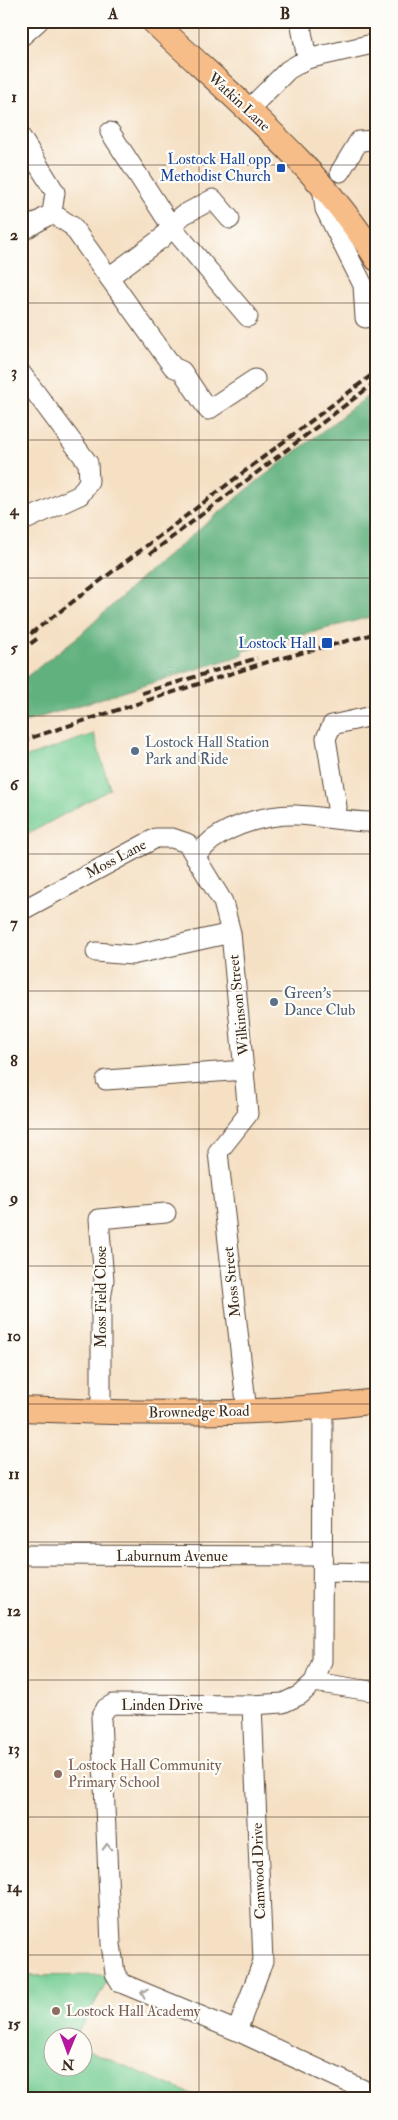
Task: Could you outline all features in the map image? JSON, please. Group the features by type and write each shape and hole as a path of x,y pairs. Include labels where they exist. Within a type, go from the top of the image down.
{"main road":[{"name":"Watkin Lane","path":"153,21 248,110 322,186 377,259"},
{"name":"Brownedge Road","path":"21,1408 180,1414 323,1408 377,1401"}],"street":[{"path":"21,37 39,21"},
{"path":"300,21 307,59"},
{"path":"248,110 288,70 307,59 377,43"},
{"path":"110,132 171,226 248,317"},
{"path":"21,138 54,192 52,213"},
{"path":"340,172 359,141 377,140"},
{"path":"322,186 325,209 363,285 365,318"},
{"path":"109,278 162,238 183,215 213,199 230,219"},
{"path":"21,232 52,213"},
{"path":"52,213 72,226 173,367 182,371 202,415 255,378"},
{"path":"21,373 88,463 89,481 80,495 21,522"},
{"path":"335,819 337,807 326,738 332,725 377,715"},
{"path":"195,857 212,840 243,824 282,815 361,823 377,822"},
{"name":"Moss Lane","path":"21,910 156,838 172,838 187,843 195,857"},
{"name":"Wilkinson Street","path":"195,857 223,902 231,933 245,1070 248,1114 218,1152"},
{"path":"96,952 132,955 231,933"},
{"path":"106,1080 245,1070"},
{"name":"Moss Street","path":"218,1152 247,1412"},
{"name":"Moss Field Close","path":"101,1412 101,1300 104,1280 99,1219 166,1213"},
{"path":"323,1408 322,1661 314,1682 377,1692"},
{"name":"Laburnum Avenue","path":"21,1555 323,1564 377,1573"},
{"name":"Linden Drive","path":"314,1682 300,1695 283,1703 252,1705 113,1704 106,1708 101,1717 111,1944 115,1973 121,1983 237,2032 377,2096"},
{"name":"Camwood Drive","path":"237,2032 263,1961 252,1705"}],"green space":[{"path":"377,389 377,615 243,651 243,655 21,723 21,681 80,635 148,572 255,483"},
{"path":"94,734 110,789 21,838 21,759"},
{"name":"Lostock Hall Academy","path":"106,1975 106,1984 80,2028 42,2028 42,2078 92,2078 92,2052 203,2099 21,2099 21,1976"}],"railway":[{"path":"21,641 377,371"},
{"path":"150,554 377,381"},
{"path":"21,741 267,662 377,633"},
{"path":"21,651 38,638"},
{"path":"142,693 257,658"}],"place":[{"name":"Lostock Hall opp Methodist Church","path":"281,168"},
{"name":"Lostock Hall","path":"327,643"},
{"name":"Lostock Hall Station Park and Ride","path":"135,751"},
{"name":"Green's Dance Club","path":"274,1002"},
{"name":"Lostock Hall Community Primary School","path":"58,1774"},
{"name":"Lostock Hall Academy","path":"56,2011"}]}
